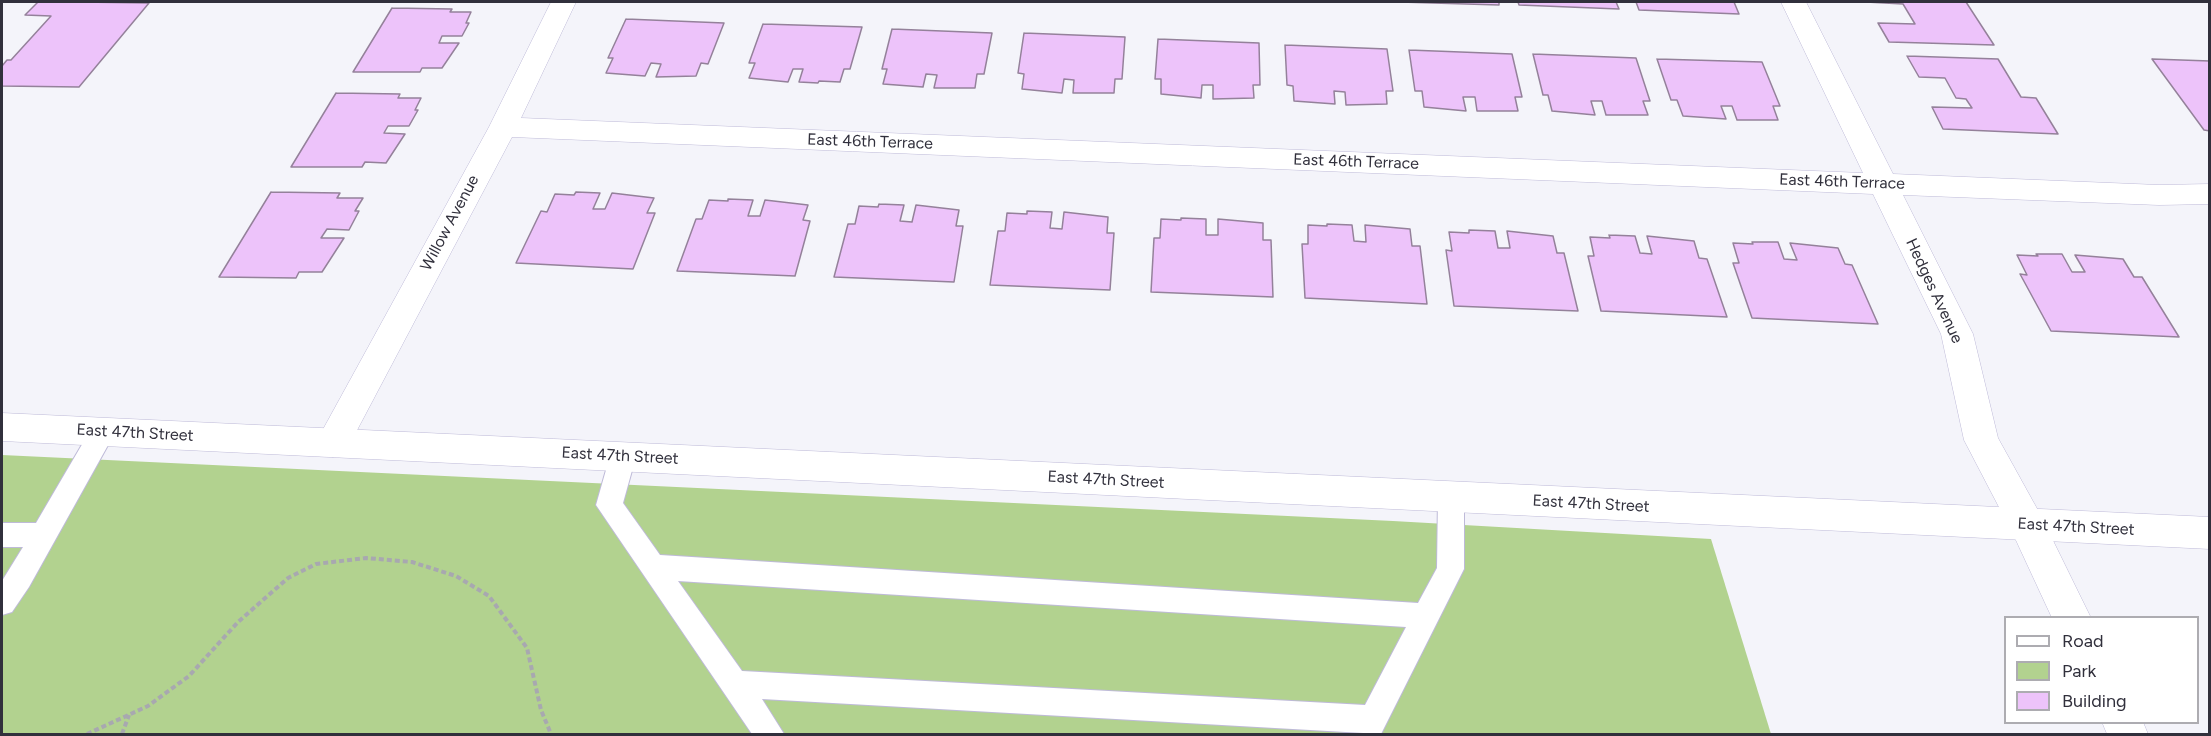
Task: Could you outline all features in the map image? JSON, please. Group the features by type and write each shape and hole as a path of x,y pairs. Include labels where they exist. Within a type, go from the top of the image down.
{"street":[{"name":"Willow Avenue","path":"333,443 502,127 563,2"},
{"name":"Hedges Avenue","path":"1794,2 1957,334 1981,440 2027,525 2071,616"},
{"name":"East 46th Terrace","path":"502,127 2159,195 2210,194"},
{"name":"East 47th Street","path":"2,427 2210,533"}],"lane":[{"path":"2,603 104,431"},
{"path":"623,456 609,505 769,735"},
{"path":"734,684 1369,727 1450,569 1451,497"},
{"path":"2,536 44,535"},
{"path":"652,567 1426,616"}],"path":[{"path":"87,735 148,706 189,676 238,622 288,578 316,564 366,558 412,562 456,576 489,596 527,648 541,710 551,735"},
{"path":"122,735 129,715"}],"green space":[{"path":"2,455 1393,521 1711,539 1771,734 2,734"}],"building":[{"path":"38,2 149,3 79,87 2,86 2,66 7,60 11,60 51,16 25,15"},
{"path":"1400,2 1499,2 1499,5"},
{"path":"1518,2 1616,2 1619,9 1519,5"},
{"path":"1636,2 1734,2 1739,14 1639,10"},
{"path":"1866,2 1966,2 1994,45 1889,42 1878,23 1915,24 1903,4"},
{"path":"392,8 452,9 450,12 471,12 466,23 469,23 462,36 442,36 439,43 459,43 442,68 422,68 420,72 353,72"},
{"path":"626,19 724,23 708,64 701,63 696,76 656,77 661,64 651,63 645,76 606,73 613,58 608,58"},
{"path":"763,24 862,27 850,69 844,69 840,82 819,81 818,83 799,82 803,69 793,69 788,82 749,78 755,63 749,63"},
{"path":"892,29 992,33 984,74 977,74 975,88 934,88 937,75 926,74 923,87 883,84 887,69 882,69"},
{"path":"1024,33 1125,37 1122,79 1115,79 1114,93 1073,93 1074,80 1064,79 1062,93 1022,89 1024,74 1018,73"},
{"path":"1158,39 1259,43 1260,85 1253,85 1254,98 1213,99 1213,85 1202,85 1201,98 1161,94 1161,79 1155,79"},
{"path":"1285,45 1387,49 1393,91 1386,91 1387,104 1346,105 1345,92 1334,91 1335,104 1294,101 1293,86 1287,85"},
{"path":"1409,50 1512,54 1522,97 1515,97 1518,111 1477,111 1475,97 1463,97 1466,111 1424,107 1422,91 1415,91"},
{"path":"1533,54 1636,58 1650,101 1643,101 1648,115 1606,115 1602,101 1591,101 1595,115 1552,111 1548,95 1543,95"},
{"path":"1907,56 1998,59 2021,97 2036,98 2058,134 1943,129 1932,107 1972,108 1966,99 1956,98 1945,78 1919,77"},
{"path":"1657,59 1762,62 1780,106 1773,106 1778,120 1737,120 1732,106 1721,106 1726,119 1683,116 1677,100 1671,100"},
{"path":"2152,59 2210,61 2210,131 2204,130"},
{"path":"336,93 400,94 398,98 421,98 415,110 418,110 409,126 388,126 384,133 405,134 386,163 365,162 362,167 291,167"},
{"path":"271,192 340,193 337,198 363,198 355,211 359,211 349,230 327,229 321,238 344,238 322,272 299,272 296,278 219,277"},
{"path":"576,192 600,193 593,209 605,209 612,193 654,198 647,213 655,213 633,269 516,263 541,211 547,212 555,194 574,195"},
{"path":"728,199 753,200 748,216 760,216 765,200 808,205 803,220 810,221 795,276 677,271 696,219 702,219 709,200 728,201"},
{"path":"879,204 904,205 900,221 912,222 916,205 959,210 956,226 963,226 954,282 834,277 848,224 855,224 859,206 878,207"},
{"path":"1027,211 1052,212 1050,228 1062,229 1064,212 1108,217 1107,233 1114,233 1110,290 990,285 998,231 1005,231 1007,213 1027,214"},
{"path":"1181,218 1206,219 1206,235 1218,235 1218,219 1263,223 1263,240 1271,240 1273,297 1151,292 1154,238 1160,238 1161,219 1181,220"},
{"path":"1327,224 1352,225 1354,241 1366,242 1365,225 1410,229 1412,246 1420,246 1427,304 1305,298 1302,244 1308,244 1308,225 1327,226"},
{"path":"1469,230 1495,231 1498,248 1510,248 1507,231 1553,236 1557,253 1564,253 1578,311 1454,306 1446,250 1452,251 1449,232 1469,233"},
{"path":"1609,235 1635,236 1640,253 1652,254 1647,236 1694,241 1699,258 1707,259 1727,317 1601,311 1588,256 1594,256 1590,237 1610,238"},
{"path":"1752,242 1778,242 1784,259 1797,260 1790,243 1838,248 1845,264 1852,265 1878,324 1752,318 1733,263 1739,263 1733,243 1753,244"},
{"path":"2036,254 2062,254 2072,272 2085,272 2075,255 2123,259 2134,277 2142,277 2179,337 2051,331 2020,274 2027,275 2017,255 2038,256"}]}
